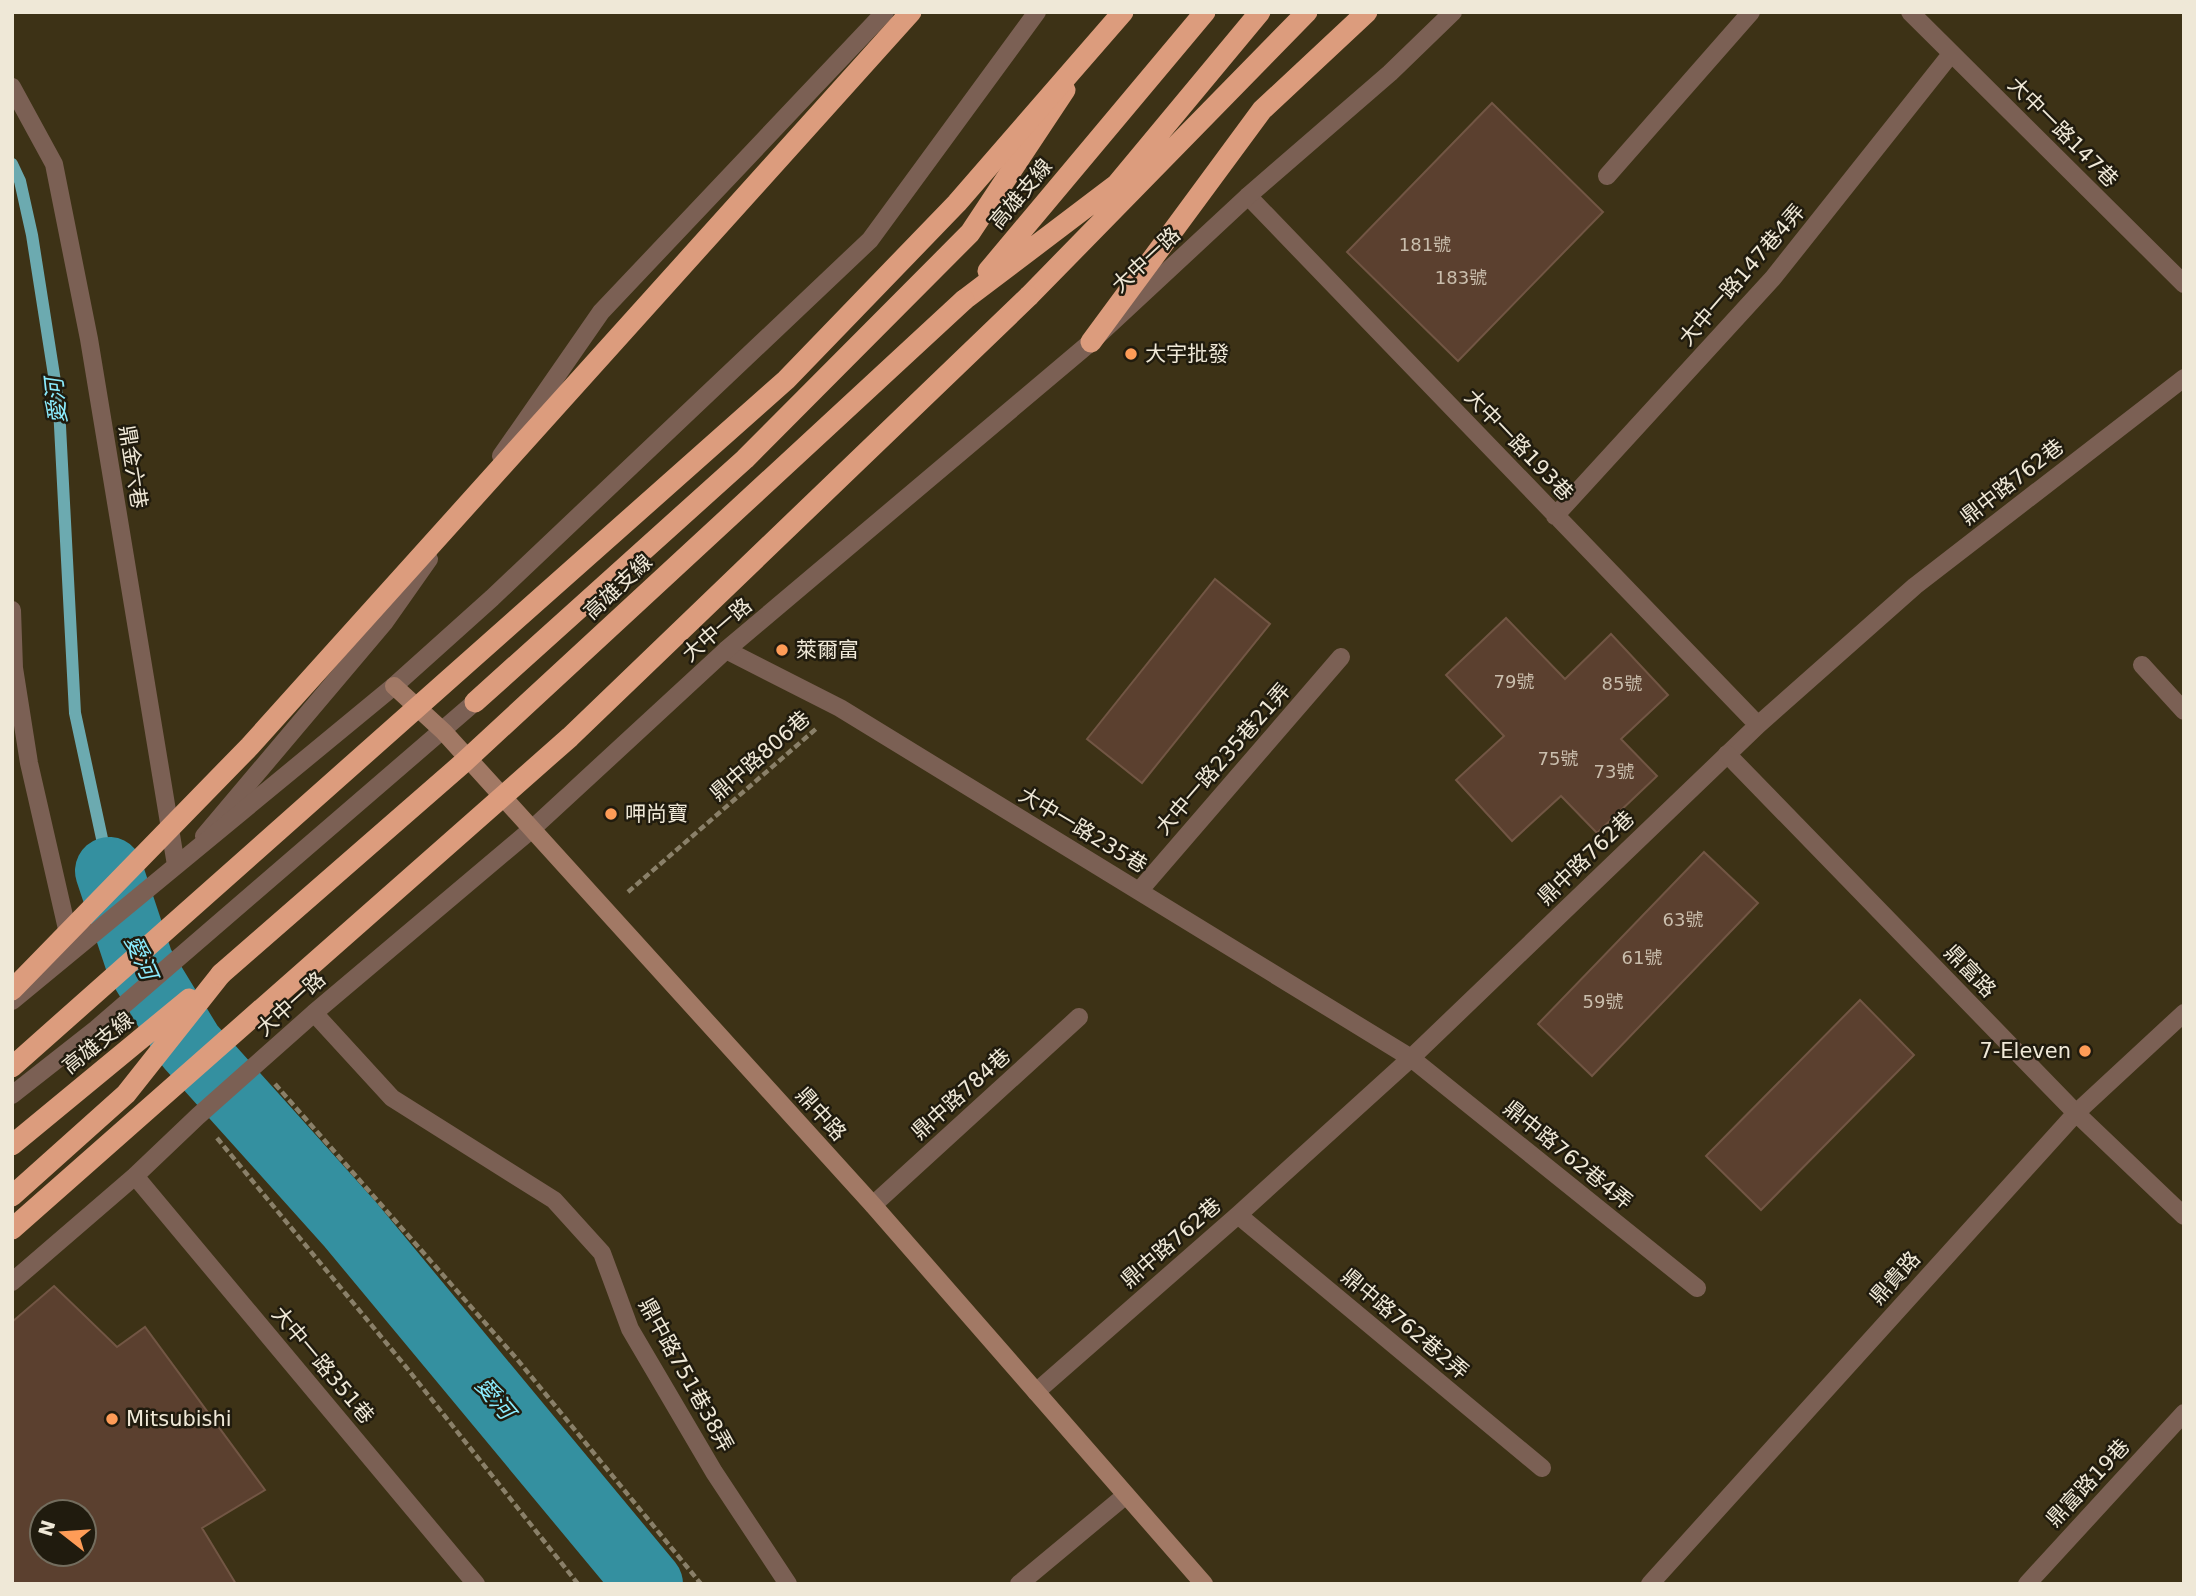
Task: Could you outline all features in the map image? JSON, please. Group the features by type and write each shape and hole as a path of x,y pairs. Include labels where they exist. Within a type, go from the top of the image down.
{"highway":[{"path":"12,990 250,746 911,12"},
{"path":"475,702 745,459 970,233 1116,12"},
{"name":"高雄支線","path":"12,1067 786,380 957,202 1124,12"},
{"name":"高雄支線","path":"12,1145 220,974 463,764 964,300 1205,12"},
{"path":"964,300 1116,184 1260,12"},
{"path":"12,1229 570,737 1029,296 1307,12"},
{"path":"1091,342 1262,110 1367,12"},
{"path":"12,1196 126,1094 220,974"}],"street":[{"path":"190,853 384,623 601,312 885,12"},
{"path":"12,1001 394,686 492,598 870,240 1037,12"},
{"name":"大中一路","path":"12,1282 135,1176 314,1013 532,829 726,650 1091,342 1248,196 1390,73 1453,12"},
{"path":"1606,176 1751,12"},
{"name":"大中一路147巷","path":"1910,12 2184,284"},
{"name":"大中一路147巷4弄","path":"1555,516 1773,278 1951,54"},
{"name":"鼎金六巷","path":"12,87 54,164 89,339 175,866"},
{"name":"大中一路193巷","path":"1248,196 1758,725"},
{"name":"鼎中路762巷","path":"1036,1392 1238,1215 1411,1058 1727,754 1915,586 2184,378"},
{"path":"12,610 14,668 29,763 74,951"},
{"name":"大中一路235巷","path":"726,650 840,708 1411,1058"},
{"name":"大中一路235巷21弄","path":"1139,891 1341,657"},
{"path":"2141,665 2184,711"},
{"name":"鼎中路","path":"394,686 444,732 873,1205 1204,1584"},
{"path":"12,1095 127,1002 444,732 475,702"},
{"name":"鼎富路","path":"1727,754 2076,1112 2184,1216"},
{"name":"鼎中路751巷38弄","path":"314,1013 392,1098 554,1200 602,1253 630,1329 714,1472 788,1584"},
{"name":"鼎貴路","path":"1650,1584 2076,1112 2184,1013"},
{"name":"鼎中路784巷","path":"873,1205 1079,1017"},
{"name":"鼎中路762巷4弄","path":"1411,1058 1697,1288"},
{"name":"大中一路351巷","path":"135,1176 476,1584"},
{"name":"鼎中路762巷2弄","path":"1238,1215 1542,1468"},
{"name":"鼎富路19巷","path":"2026,1584 2184,1413"},
{"path":"1018,1584 1126,1495"}],"path":[{"name":"鼎中路806巷","path":"607,911 840,708"},
{"path":"258,1065 516,1358 701,1584"},
{"path":"198,1116 402,1362 578,1584"}],"building":[{"path":"1492,103 1603,212 1458,361 1347,252"},
{"path":"1215,579 1270,624 1142,783 1087,739"},
{"path":"1506,618 1565,679 1611,634 1668,695 1621,739 1657,776 1597,833 1561,796 1512,841 1456,780 1504,736 1446,675"},
{"path":"1704,852 1758,903 1592,1076 1538,1024"},
{"path":"1860,1000 1914,1055 1761,1210 1706,1156"},
{"name":"Mitsubishi","path":"54,1286 117,1347 145,1327 265,1490 202,1528 236,1584 12,1584 12,1322"}],"waterway":[{"name":"愛河","path":"12,164 20,181 32,235 59,407 75,713 109,871"},
{"name":"愛河","path":"109,871 140,964 190,1046 350,1224 649,1584"}],"place":[{"name":"大宇批發","path":"1131,354"},
{"name":"萊爾富","path":"782,650"},
{"name":"呷尚寶","path":"611,814"},
{"name":"7-Eleven","path":"2085,1051"},
{"name":"Mitsubishi","path":"112,1419"}]}
